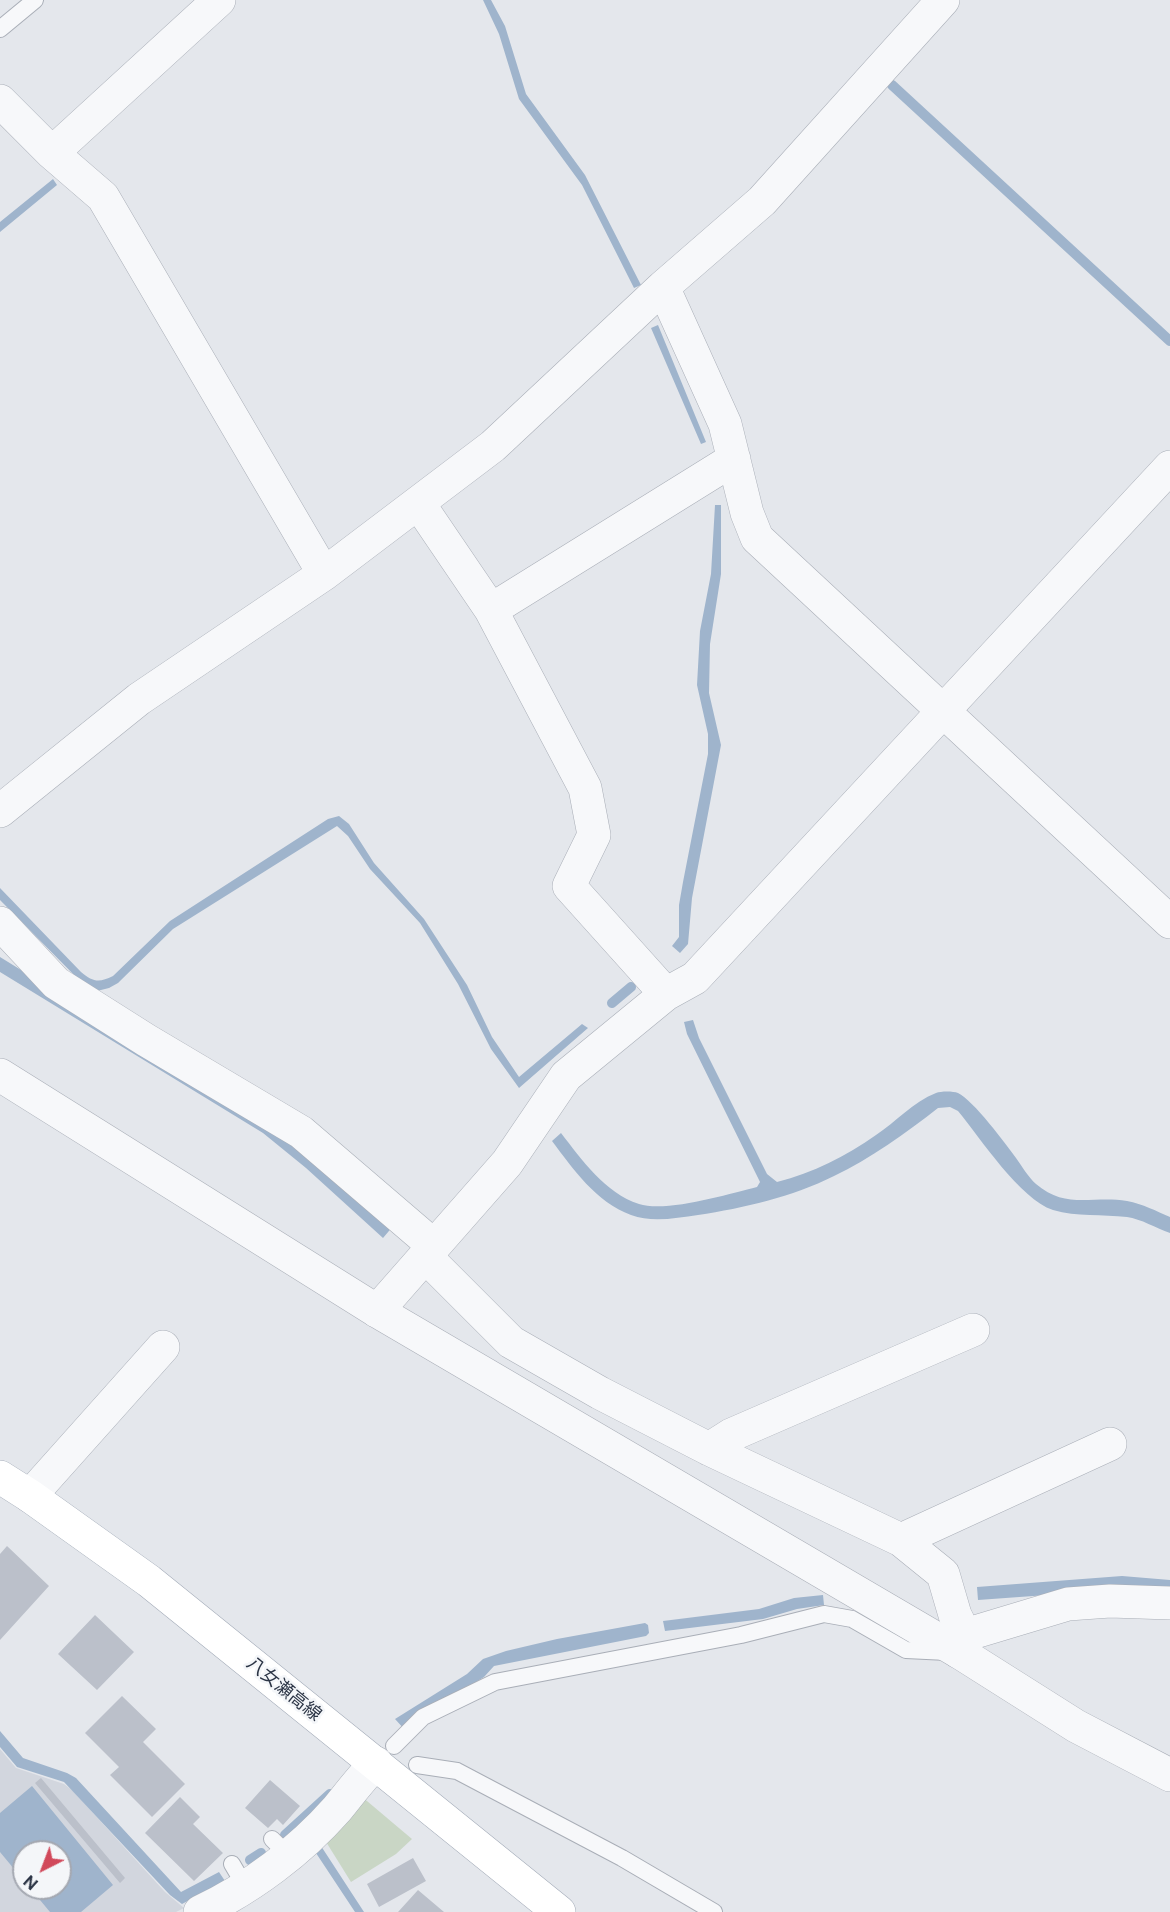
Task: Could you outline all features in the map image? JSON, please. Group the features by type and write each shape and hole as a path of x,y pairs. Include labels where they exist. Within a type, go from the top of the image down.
{"main road":[{"name":"八女瀬高線","path":"0,1477 30,1496 385,1754 559,1912"}],"street":[{"path":"52,153 219,0"},
{"path":"0,811 139,699 324,574 493,446 663,287 762,201 943,0"},
{"path":"0,101 52,153 103,197 324,574"},
{"path":"663,287 725,424 747,513 757,538 1170,922"},
{"path":"491,610 734,459"},
{"path":"377,1311 507,1163 566,1076 666,994 695,978 1170,467"},
{"path":"419,504 491,610 585,788 594,835 570,886 666,994"},
{"path":"0,923 56,984 301,1132 430,1251 511,1342 600,1393 709,1449 901,1540 943,1575 962,1643"},
{"path":"0,1075 377,1311 962,1643 1076,1726 1170,1775"},
{"path":"709,1449 731,1435 973,1330"},
{"path":"30,1496 163,1347"},
{"path":"901,1540 1110,1444"},
{"path":"962,1643 1068,1604 1110,1601 1170,1603"},
{"path":"200,1912 238,1875 280,1847 299,1848 385,1754"}],"lane":[{"path":"0,29 34,0"},
{"path":"385,1754 423,1717 495,1682 741,1635 824,1614 852,1619 906,1650 962,1643"},
{"path":"417,1765 457,1771 622,1858 714,1912"}],"shaded area":[{"path":"0,1749 16,1768 64,1784 73,1791 165,1892 184,1908 176,1912 0,1912"}],"green space":[{"path":"361,1796 412,1839 396,1854 351,1882 323,1837"}],"water":[{"path":"483,0 491,0 505,26 526,94 585,175 641,285 634,288 582,185 519,99 499,34"},
{"path":"53,179 57,185 0,232 0,222"},
{"path":"658,325 706,442 701,444 651,328"},
{"path":"715,505 721,505 721,574 710,644 709,693 721,745 692,898 688,944 680,953 672,946 679,937 679,905 708,754 708,734 697,685 700,631 711,574"},
{"path":"339,816 349,824 374,863 424,919 467,985 492,1037 519,1077 582,1024 588,1028 519,1088 491,1049 458,984 420,923 370,869 348,836 337,826 173,929 118,983 97,991 82,983 0,900 0,888 81,972 93,980 104,980 113,976 170,921 328,819"},
{"path":"0,957 293,1138 394,1225 383,1238 306,1168 263,1133 0,972"},
{"path":"693,1020 699,1038 767,1174 777,1182 816,1169 841,1157 928,1097 938,1092 953,1092 964,1097 980,1113 1030,1178 1047,1192 1069,1199 1115,1200 1138,1204 1170,1217 1170,1233 1132,1218 1071,1214 1040,1204 1027,1194 989,1152 958,1111 950,1107 938,1108 861,1162 785,1196 733,1209 681,1217 656,1219 631,1215 607,1202 586,1184 552,1141 561,1133 595,1175 615,1192 639,1204 665,1206 681,1204 757,1187 760,1182 687,1034 684,1022"},
{"path":"1122,1576 1170,1580 1170,1592 1047,1595 978,1600 977,1587"},
{"path":"823,1595 824,1605 797,1609 763,1619 665,1631 663,1621 759,1609 794,1598"},
{"path":"645,1623 648,1625 649,1633 646,1636 494,1666 484,1677 433,1709 405,1730 395,1719 467,1674 483,1659 557,1639"},
{"path":"0,1731 23,1758 76,1778 181,1892 219,1872 225,1881 182,1904 170,1895 64,1782 17,1767 0,1747"},
{"path":"32,1786 113,1885 81,1912 50,1912 40,1900 72,1900 72,1840 12,1840 12,1866 0,1852 0,1813"},
{"path":"321,1846 364,1912 355,1912 314,1850"}],"building":[{"path":"7,1546 49,1586 0,1640 0,1554"},
{"path":"95,1615 134,1652 97,1690 58,1654"},
{"path":"122,1696 156,1729 143,1742 185,1784 152,1817 110,1775 119,1767 85,1733"},
{"path":"41,1778 125,1878 120,1883 35,1783"},
{"path":"270,1780 300,1806 283,1825 277,1819 268,1828 245,1808"},
{"path":"180,1797 200,1817 193,1824 223,1853 194,1881 145,1833"},
{"path":"413,1858 426,1881 379,1907 367,1884"},
{"path":"418,1890 444,1912 398,1912"}],"waterway":[{"path":"892,85 1170,341"},
{"path":"612,1003 631,987"},
{"path":"285,1835 330,1794"},
{"path":"250,1860 261,1853"}]}
